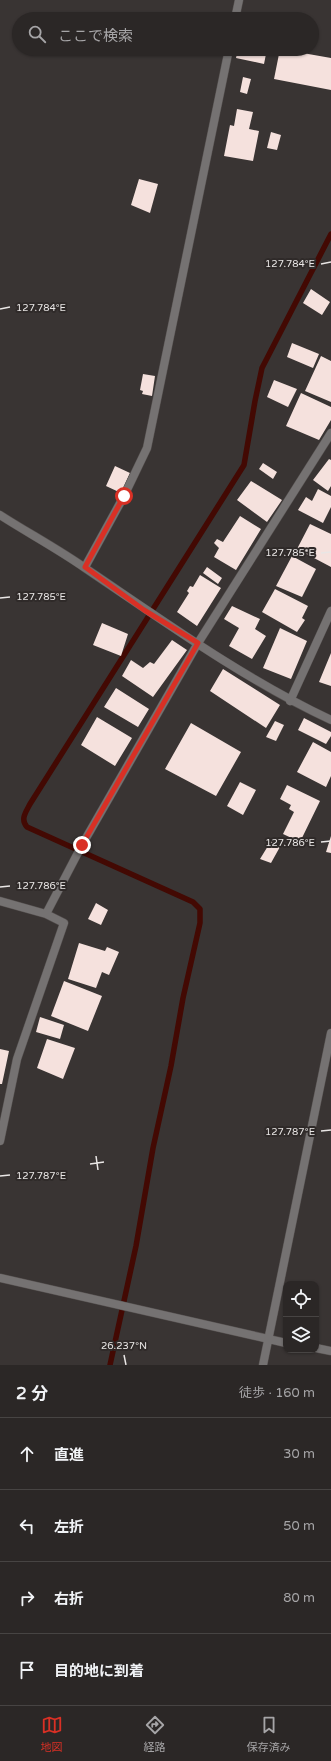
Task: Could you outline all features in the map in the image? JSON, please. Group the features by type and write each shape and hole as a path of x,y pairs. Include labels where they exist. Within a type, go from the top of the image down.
{"street":[{"path":"236,12 239,0"},
{"path":"85,567 124,496 147,448 228,56"},
{"path":"46,914 82,845 198,643 331,433"},
{"path":"0,515 85,567 144,610 290,701 331,720"},
{"path":"290,701 331,610"},
{"path":"0,902 46,914 64,923 17,1059 0,1142"},
{"path":"263,1365 331,1033"},
{"path":"0,1278 283,1342"},
{"path":"319,1349 331,1351"}],"building":[{"path":"236,56 266,56 264,64 236,58"},
{"path":"279,56 319,56 331,58 331,90 274,79"},
{"path":"243,77 251,79 247,94 240,92"},
{"path":"237,109 253,112 249,129 259,131 253,161 224,156 230,125 234,126"},
{"path":"271,132 281,135 277,150 267,148"},
{"path":"139,179 158,184 150,213 131,205"},
{"path":"311,289 330,302 322,315 303,303"},
{"path":"292,343 319,354 313,368 287,357"},
{"path":"321,356 331,361 331,402 305,391"},
{"path":"143,374 155,376 152,396 142,394 143,391 140,390"},
{"path":"274,380 297,389 288,407 267,397"},
{"path":"301,393 331,407 331,420 319,440 286,426"},
{"path":"329,459 331,460 331,486 328,491 313,480"},
{"path":"263,463 277,472 273,479 259,469"},
{"path":"115,466 130,473 121,493 106,486"},
{"path":"251,481 282,500 267,522 237,500"},
{"path":"318,489 331,496 331,507 323,523 298,510 306,497 312,501"},
{"path":"240,516 261,529 236,570 214,557 219,548 214,543 217,539 223,542"},
{"path":"310,524 331,534 331,567 297,549"},
{"path":"292,556 316,569 302,597 276,586"},
{"path":"207,567 222,578 218,584 203,573"},
{"path":"200,575 221,588 197,626 177,612 189,593 187,591 190,586 193,587"},
{"path":"275,589 308,606 302,618 305,620 297,632 262,612"},
{"path":"232,606 260,619 255,629 266,636 252,659 229,646 239,628 224,619"},
{"path":"102,623 128,634 121,656 93,645"},
{"path":"280,628 307,641 291,679 263,668"},
{"path":"172,640 187,650 153,697 122,676 131,660 143,668 150,662 154,664"},
{"path":"331,653 331,686 319,682"},
{"path":"223,669 280,705 266,728 210,691"},
{"path":"116,688 149,709 138,727 104,707"},
{"path":"97,717 132,738 115,766 81,745"},
{"path":"304,718 331,732 331,736 326,744 298,730"},
{"path":"275,721 284,725 276,741 266,737"},
{"path":"191,723 241,752 216,796 165,769"},
{"path":"313,742 331,752 331,776 326,787 297,772"},
{"path":"240,782 256,790 243,815 227,806"},
{"path":"287,785 320,801 300,842 283,834 294,812 289,809 291,805 280,799"},
{"path":"331,836 331,853 326,852"},
{"path":"271,841 281,845 271,863 260,859"},
{"path":"96,903 108,910 101,925 88,919"},
{"path":"79,943 105,951 107,947 119,952 109,975 102,972 96,988 68,979"},
{"path":"64,981 102,996 88,1031 51,1016"},
{"path":"40,1017 64,1025 60,1039 36,1032"},
{"path":"47,1039 75,1048 63,1079 37,1068"},
{"path":"0,1049 9,1051 2,1084 0,1084"}],"waterway":[{"path":"110,1365 136,1246 153,1148 171,1066 183,998 200,923 200,909 193,902 27,827 24,818 30,804 244,465 262,368 331,234"}],"route":[{"path":"82,845 198,643 144,610 85,567 124,496"}]}
